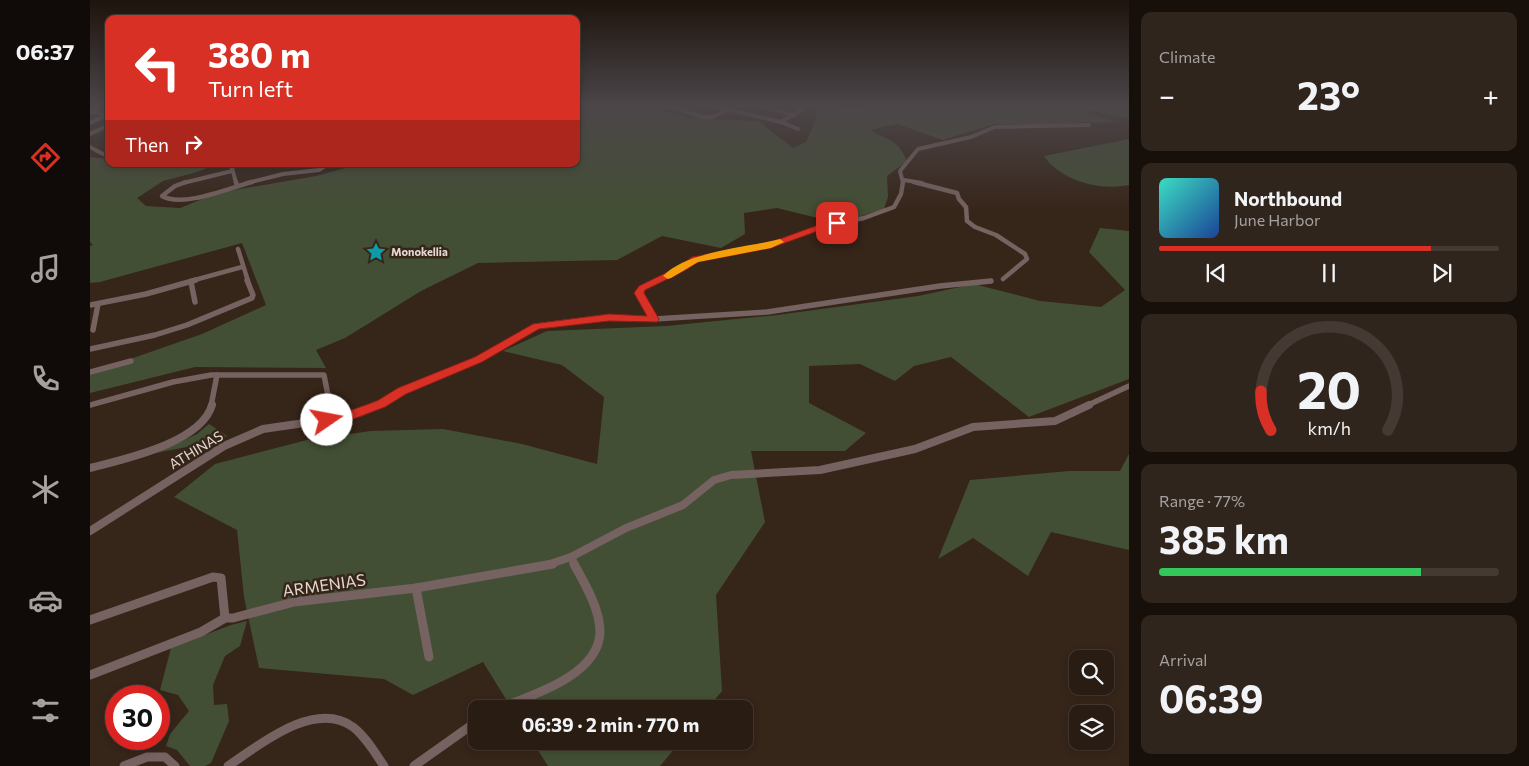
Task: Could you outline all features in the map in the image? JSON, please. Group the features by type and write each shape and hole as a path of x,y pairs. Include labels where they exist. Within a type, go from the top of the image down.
{"street":[{"path":"654,319 639,293 642,288 681,269 695,259 768,246 824,226 864,218 894,207 903,192 904,180 900,171 918,149 954,141"},
{"path":"90,147 103,154"},
{"path":"231,167 237,185"},
{"path":"232,171 182,183 165,191 162,196 174,200 185,200 237,185 293,173 319,170 326,167"},
{"path":"904,180 928,184 957,193 966,207 967,221 975,227 996,235 1025,254 1027,259 1003,279"},
{"path":"90,349 155,335 247,302 253,295 242,267 238,249"},
{"path":"90,305 146,294 242,267"},
{"name":"ATHINAS","path":"90,531 224,446 263,429 348,416 381,404 402,391 478,359 536,326 609,317 654,319 768,312 868,299 940,286 991,281"},
{"path":"190,282 195,302"},
{"path":"93,330 98,304"},
{"path":"90,372 131,360"},
{"path":"90,468 150,449 191,431 206,419 212,407 217,375"},
{"path":"90,405 173,382 217,375 324,375 331,409 327,420"},
{"name":"ARMENIAS","path":"90,675 201,632 225,618 233,618 294,602 416,588 552,564 571,557 626,528 683,505 714,480 731,475 820,470 915,449 973,427 1055,421 1129,386"},
{"path":"518,700 568,678 596,653 600,632 592,600 571,557"},
{"path":"90,620 213,577 221,578 223,584 223,612 225,618"},
{"path":"416,588 428,657"},
{"path":"228,766 298,723 324,719 347,723 366,740 384,766"},
{"path":"414,766 468,728"},
{"path":"124,766 147,757 166,757 175,766"}],"green space":[{"path":"580,141 784,141 793,148 807,141 891,141 900,148 907,161 887,176 888,197 884,209 838,223 777,208 744,213 745,234 721,248 662,236 617,260 478,263 421,291 345,338 316,350 326,368 195,367 90,393 90,373 202,334 266,305 242,243 100,282 90,283 90,246 93,245 90,242 90,157 105,159 105,167 210,167 163,181 137,198 146,206 180,208 217,193 316,176 349,167 580,167"},
{"path":"1120,141 1129,141 1129,185 1106,187 1082,182 1060,172 1044,156"},
{"path":"1100,228 1129,231 1129,379 1029,417 951,357 914,366 895,381 860,364 809,366 809,403 866,433 845,451 751,451 765,522 716,595 722,691 714,700 506,700 483,662 413,695 384,679 259,668 244,597 237,530 174,497 215,464 307,440 371,431 443,429 522,444 597,464 604,397 562,365 503,351 547,331 666,326 777,315 918,296 974,284 1040,301 1101,307 1125,290 1089,252"},
{"path":"209,424 227,436 214,444 212,442 156,453 197,434"},
{"path":"1129,454 1129,550 1051,532 1028,576 973,538 938,559 970,480 1069,471 1120,471"},
{"path":"247,621 240,646 225,656 213,685 214,705 227,704 229,721 211,763 205,766 190,766 177,750 170,747 170,734 189,711 178,695 170,693 170,685 161,685 171,648 231,625"},
{"path":"538,750 673,750 660,766 548,766"}],"slow traffic":[{"path":"668,276 695,259 768,246 780,242"}],"place":[{"name":"Monokellia","path":"376,252"}],"route":[{"path":"327,420 362,412 381,404 402,391 442,376 478,359 536,326 564,321 609,317 642,320 654,319 639,293 642,288 681,269 695,259 768,246 837,223"}]}
